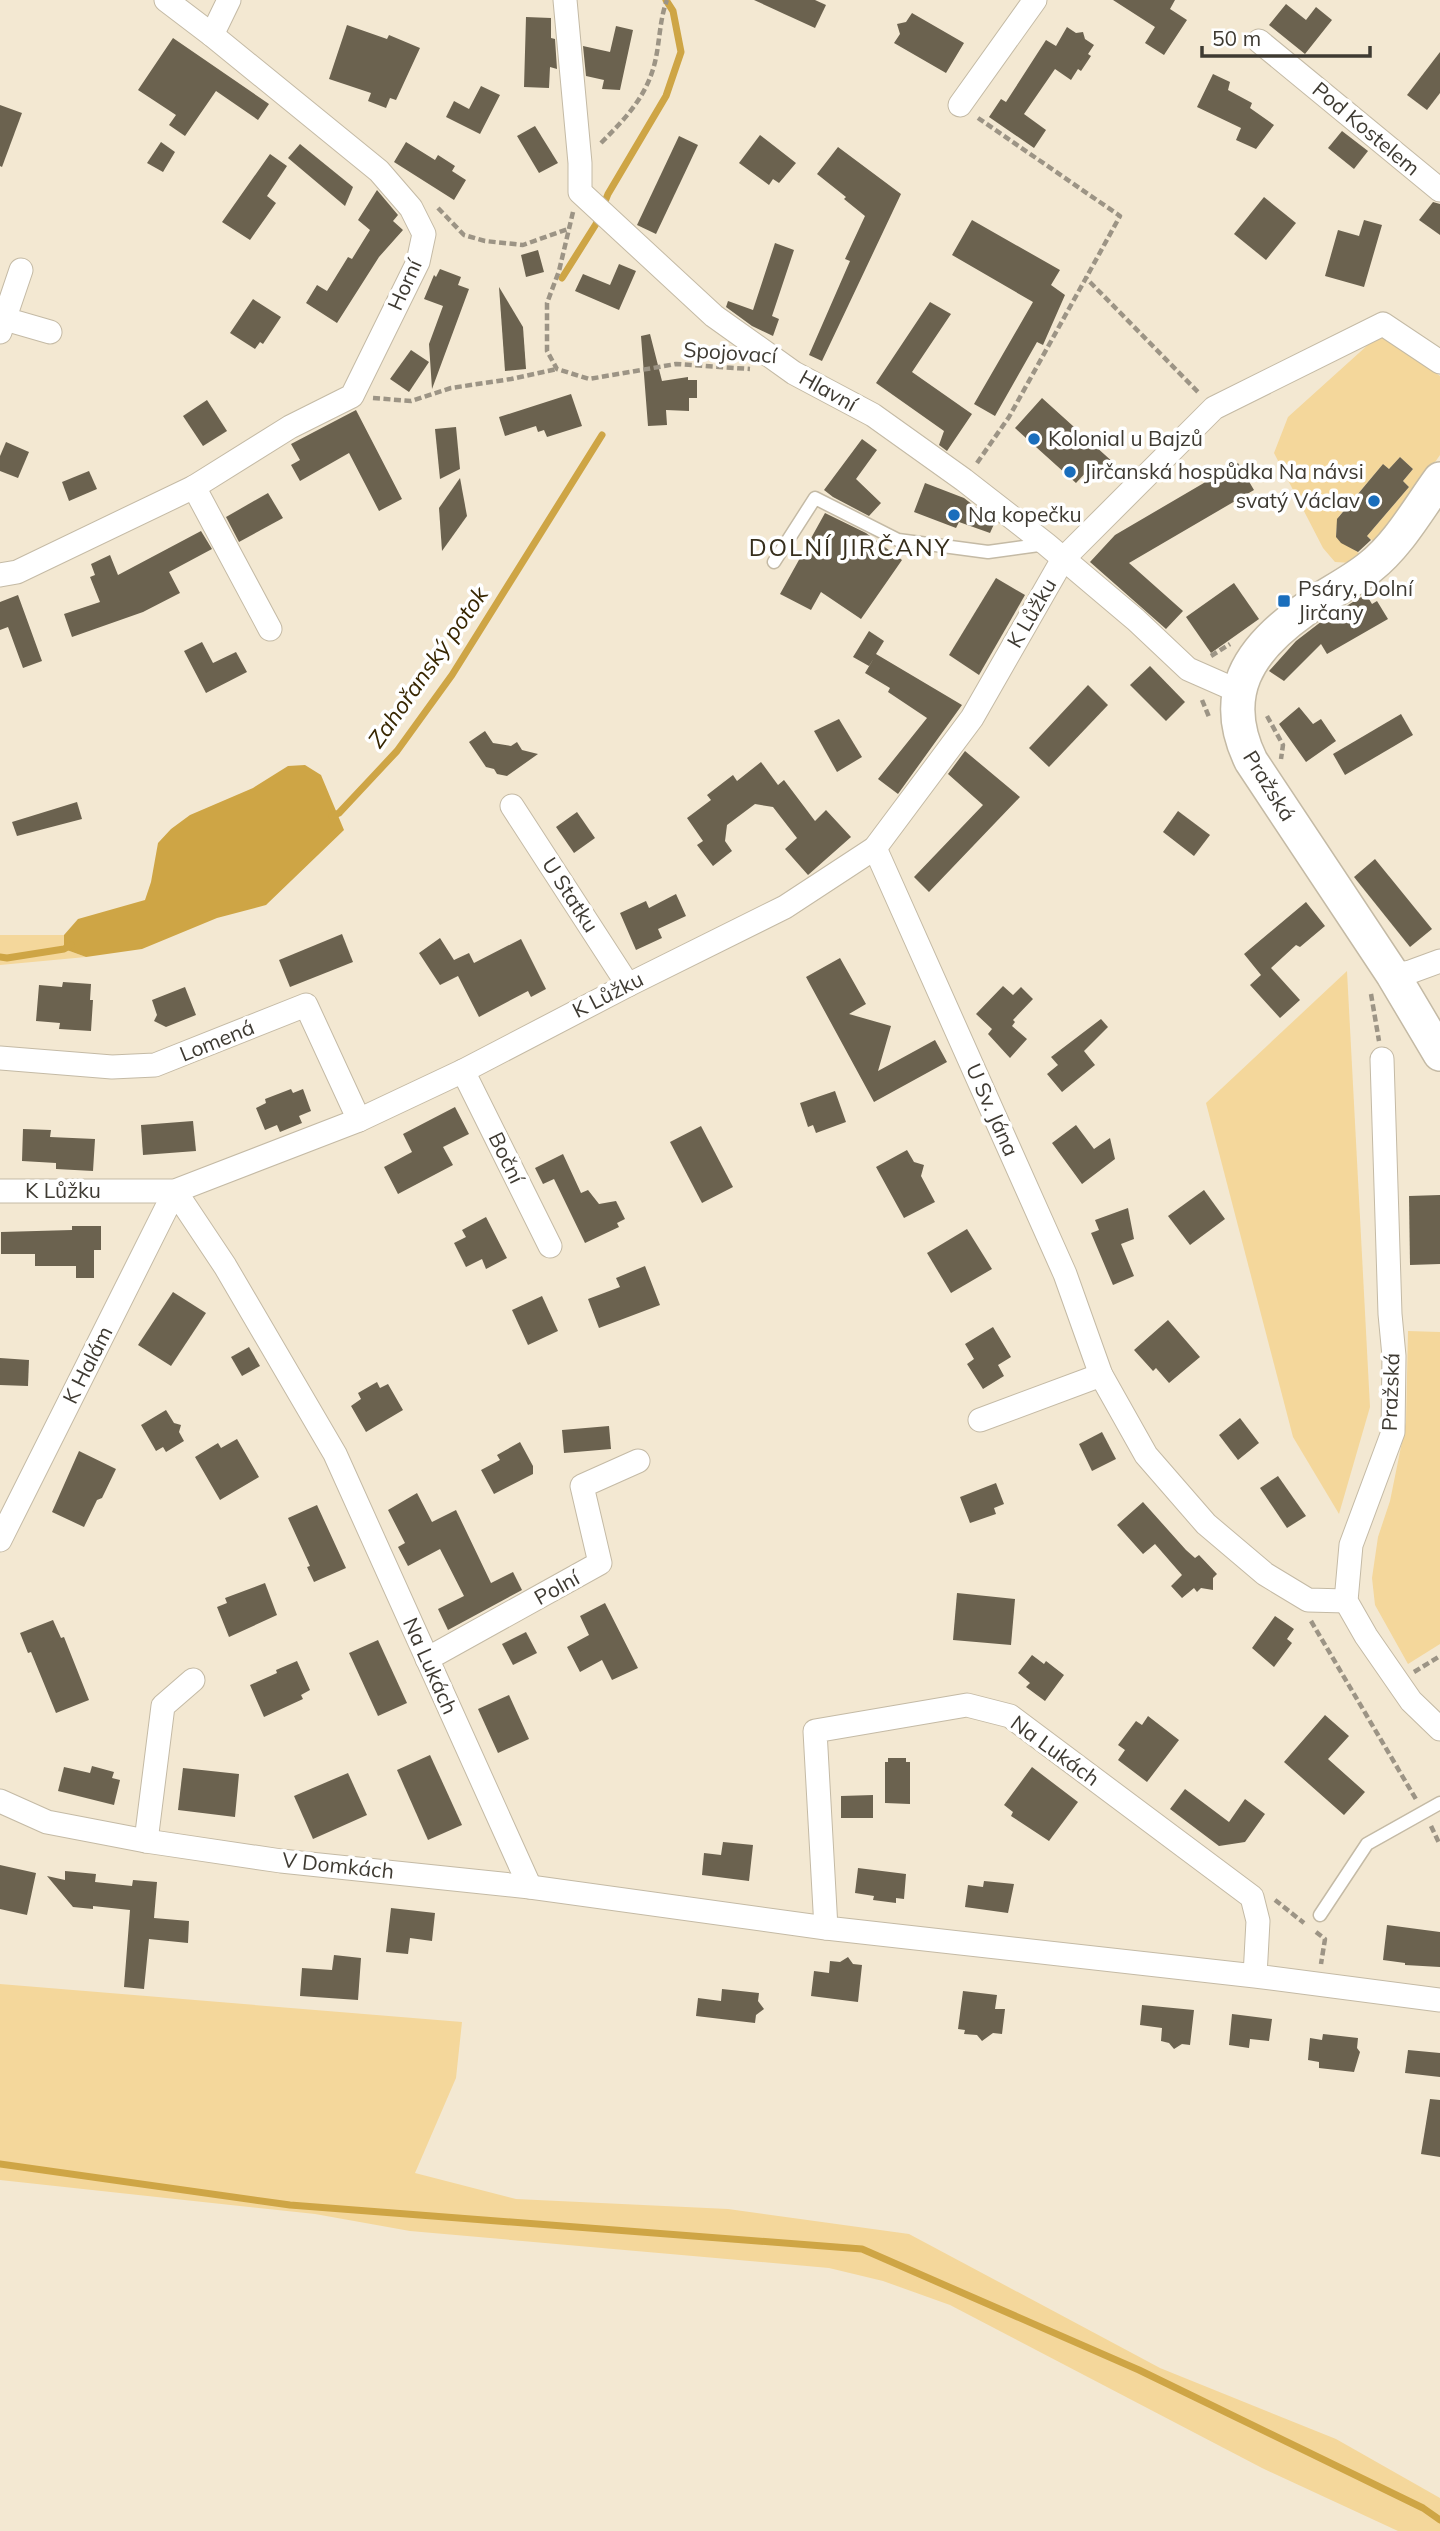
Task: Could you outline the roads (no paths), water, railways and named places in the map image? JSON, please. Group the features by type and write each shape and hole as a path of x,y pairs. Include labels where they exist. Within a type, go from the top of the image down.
{"main road":[{"name":"Pražská","path":"1440,479 1389,550 1369,568 1304,610 1270,638 1247,668 1238,691 1237,722 1241,740 1251,761 1393,975 1440,1054"}],"street":[{"path":"166,0 212,35 229,0"},
{"name":"Hlavní","path":"565,0 580,163 587,199 714,316 794,373 873,415 964,480 1055,551 1136,620 1188,669 1238,691"},
{"path":"960,106 1035,0"},
{"name":"Horní","path":"194,487 290,427 352,396 418,262 424,234 411,208 379,171 212,35"},
{"name":"Pod Kostelem","path":"1259,41 1440,190"},
{"path":"21,270 2,326 50,332"},
{"name":"K Lůžku","path":"0,1191 175,1191 359,1120 463,1071 785,906 875,848 972,718 1055,551 1214,408 1383,324 1440,362"},
{"path":"0,575 17,572 194,487 270,629"},
{"name":"U Statku","path":"512,806 628,985"},
{"name":"U Sv. Jána","path":"875,848 1065,1274 1101,1375 1146,1455 1206,1524 1265,1574 1308,1600 1346,1601"},
{"path":"1393,975 1440,961"},
{"name":"Lomená","path":"0,1058 111,1067 155,1065 306,1005 359,1120"},
{"name":"Pražská","path":"1346,1601 1351,1545 1393,1432 1394,1356 1390,1314 1382,1059"},
{"name":"Boční","path":"463,1071 550,1246"},
{"name":"K Halám","path":"0,1540 175,1191"},
{"name":"Na Lukách","path":"175,1191 225,1266 335,1454 530,1887"},
{"path":"980,1420 1101,1375"},
{"name":"Polní","path":"427,1659 600,1563 582,1486 638,1461"},
{"path":"1346,1601 1366,1636 1411,1702 1440,1729"},
{"path":"146,1841 163,1706 193,1680"},
{"name":"Na Lukách","path":"825,1928 815,1731 967,1705 1010,1716 1252,1896 1258,1921 1255,1976"},
{"name":"V Domkách","path":"0,1801 47,1822 146,1841 281,1861 530,1887"},
{"path":"530,1887 825,1928 1255,1976 1440,2000"}],"lane":[{"path":"774,562 815,498 898,540 988,552 1055,551"},
{"path":"1320,1915 1367,1844 1440,1803"}],"waterway":[{"name":"Zahořanský potok","path":"562,278 596,224 608,194 666,96 681,52 673,11 666,0"},
{"name":"Zahořanský potok","path":"332,816 339,813 397,751 452,675 602,435"},
{"name":"Zahořanský potok","path":"0,957 64,949 71,945"},
{"path":"0,2164 290,2205 862,2249 1139,2370 1423,2508 1440,2520"}],"place":[{"name":"Kolonial u Bajzů","path":"1034,439"},
{"name":"Jirčanská hospůdka Na návsi","path":"1070,472"},
{"name":"svatý Václav","path":"1374,501"},
{"name":"Na kopečku","path":"954,515"},
{"name":"Psáry, Dolní Jirčany","path":"1284,601"}],"district":[{"name":"DOLNÍ JIRČANY","path":"850,548"}]}
